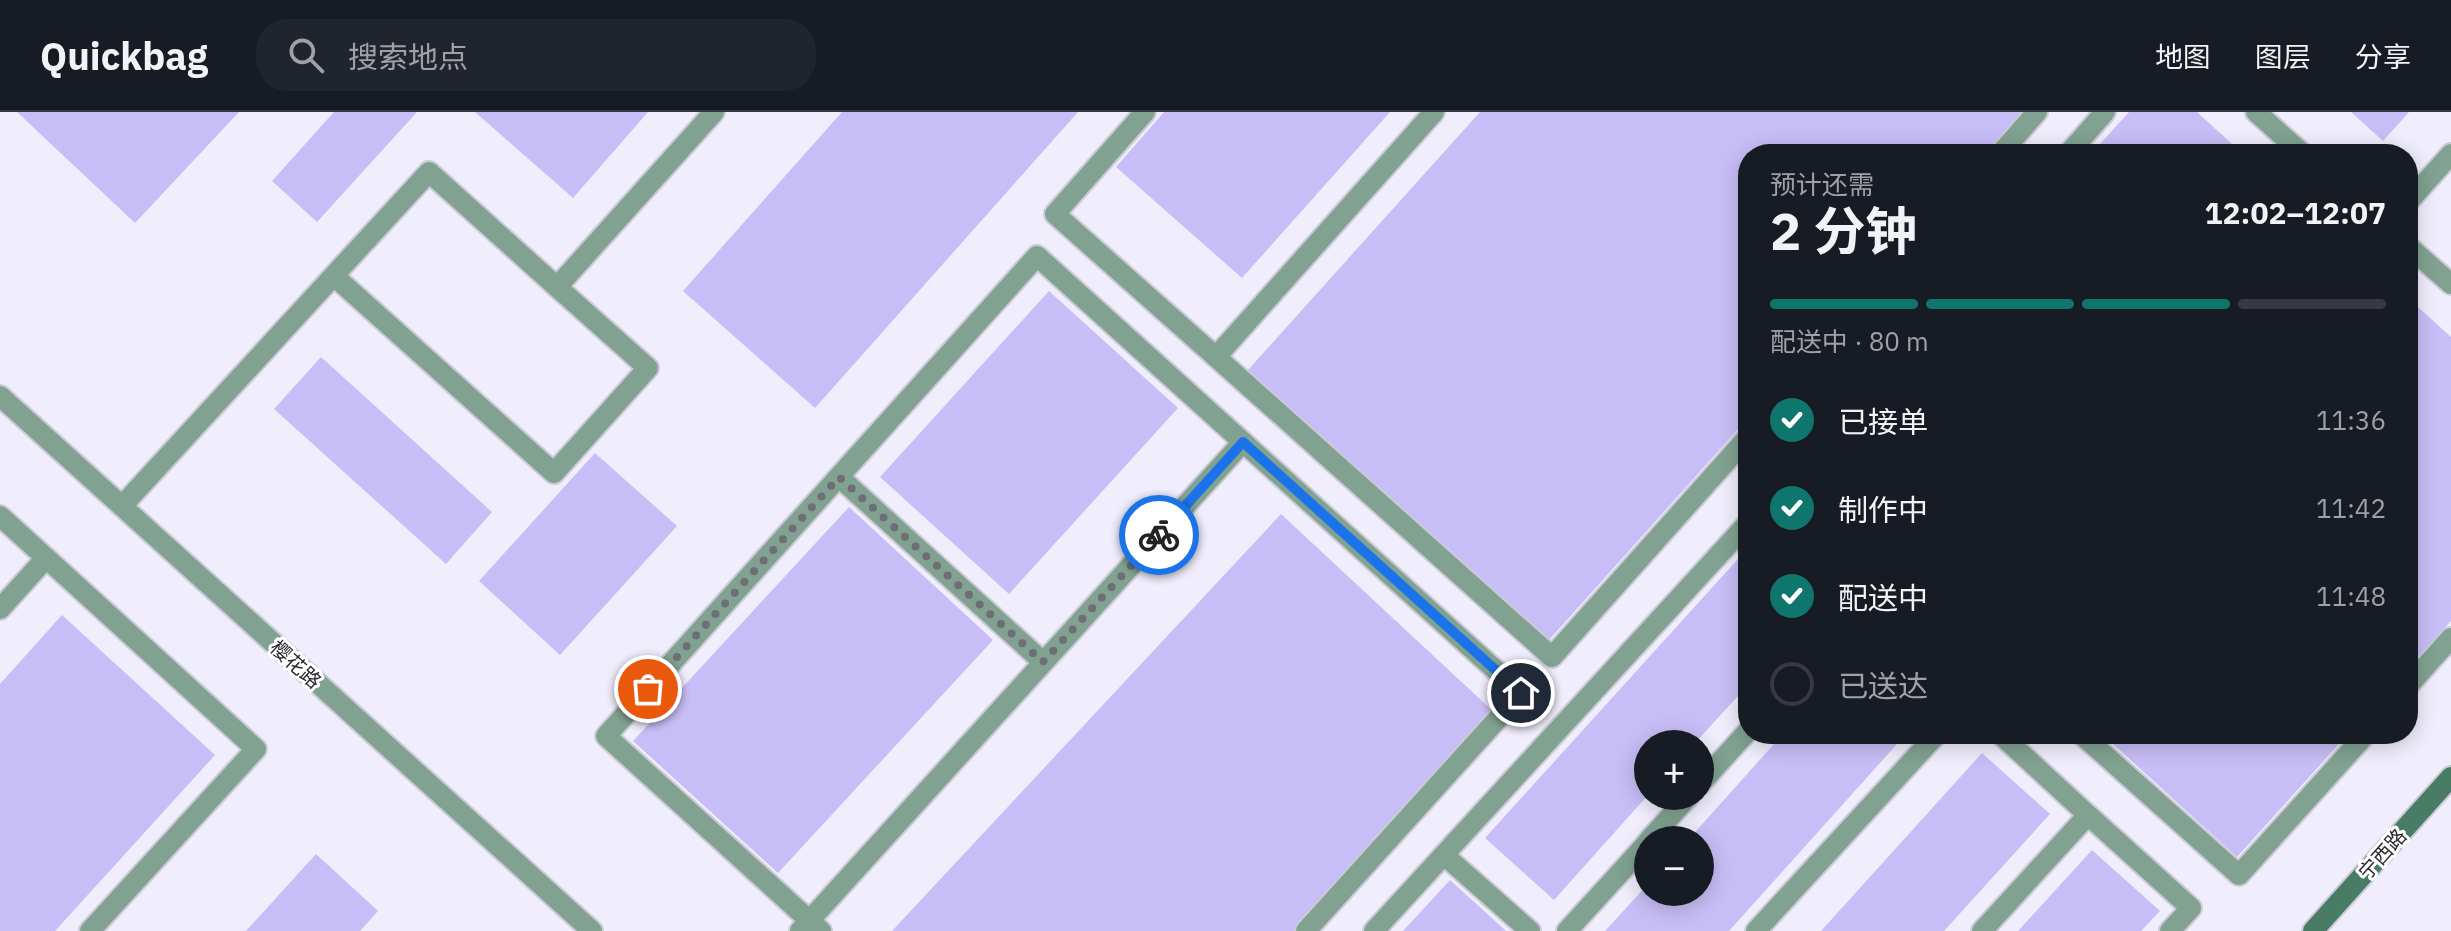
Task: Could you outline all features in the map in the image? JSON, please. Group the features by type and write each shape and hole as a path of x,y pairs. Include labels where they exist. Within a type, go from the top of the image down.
{"main road":[{"name":"宁西路","path":"2313,931 2451,777"}],"street":[{"path":"557,287 714,112"},
{"path":"1145,112 1055,214 1552,657 1738,448"},
{"path":"1216,357 1434,112"},
{"path":"2009,144 2037,112"},
{"path":"2077,144 2105,112"},
{"path":"2256,112 2292,144"},
{"path":"2418,191 2451,154"},
{"path":"122,506 429,172 648,368 554,473 334,276"},
{"path":"2418,255 2451,284"},
{"path":"1243,442 1043,662 810,928 606,736 1037,256 1521,693 1306,931"},
{"name":"樱花路","path":"0,396 592,931"},
{"path":"839,477 1043,662"},
{"path":"0,516 256,749 90,931"},
{"path":"1374,931 1738,534"},
{"path":"0,609 46,558"},
{"path":"2418,675 2451,638"},
{"path":"1714,769 1738,742"},
{"path":"1756,931 1928,744"},
{"path":"2011,744 2191,908 2170,931"},
{"path":"2092,744 2239,875 2357,744"},
{"path":"1662,826 1677,810"},
{"path":"1982,931 2088,815"},
{"path":"1444,855 1530,931"},
{"path":"1567,931 1634,857"}],"building":[{"path":"17,112 239,112 135,223"},
{"path":"334,112 417,112 317,222 272,181"},
{"path":"475,112 648,112 573,198"},
{"path":"842,112 1078,112 815,408 683,291"},
{"path":"1164,112 1390,112 1242,278 1116,167"},
{"path":"1480,112 2023,112 1995,144 1738,144 1738,429 1549,640 1248,370"},
{"path":"2129,112 2197,112 2232,144 2100,144"},
{"path":"2351,112 2409,112 2383,141"},
{"path":"1049,291 1178,408 1009,594 880,477"},
{"path":"2418,307 2451,337 2451,621 2418,657"},
{"path":"321,357 492,512 446,564 274,409"},
{"path":"595,453 677,526 560,655 479,581"},
{"path":"849,507 993,640 778,873 633,741"},
{"path":"1281,514 1496,714 1294,931 892,931"},
{"path":"1738,559 1738,696 1707,730 1634,730 1635,810 1554,900 1485,838"},
{"path":"62,615 215,755 55,931 0,931 0,684"},
{"path":"1774,744 1897,744 1729,931 1605,931 1634,899 1634,906 1714,906 1714,826 1701,826"},
{"path":"2113,744 2339,744 2237,857"},
{"path":"1982,753 2050,814 1944,931 1821,931"},
{"path":"2092,850 2160,911 2141,931 2018,931"},
{"path":"316,854 378,911 360,931 246,931"},
{"path":"1450,880 1506,931 1403,931"}],"way so far":[{"path":"648,689 839,477 1043,662 1159,535"}],"route":[{"path":"1159,535 1243,442 1521,693"}]}
